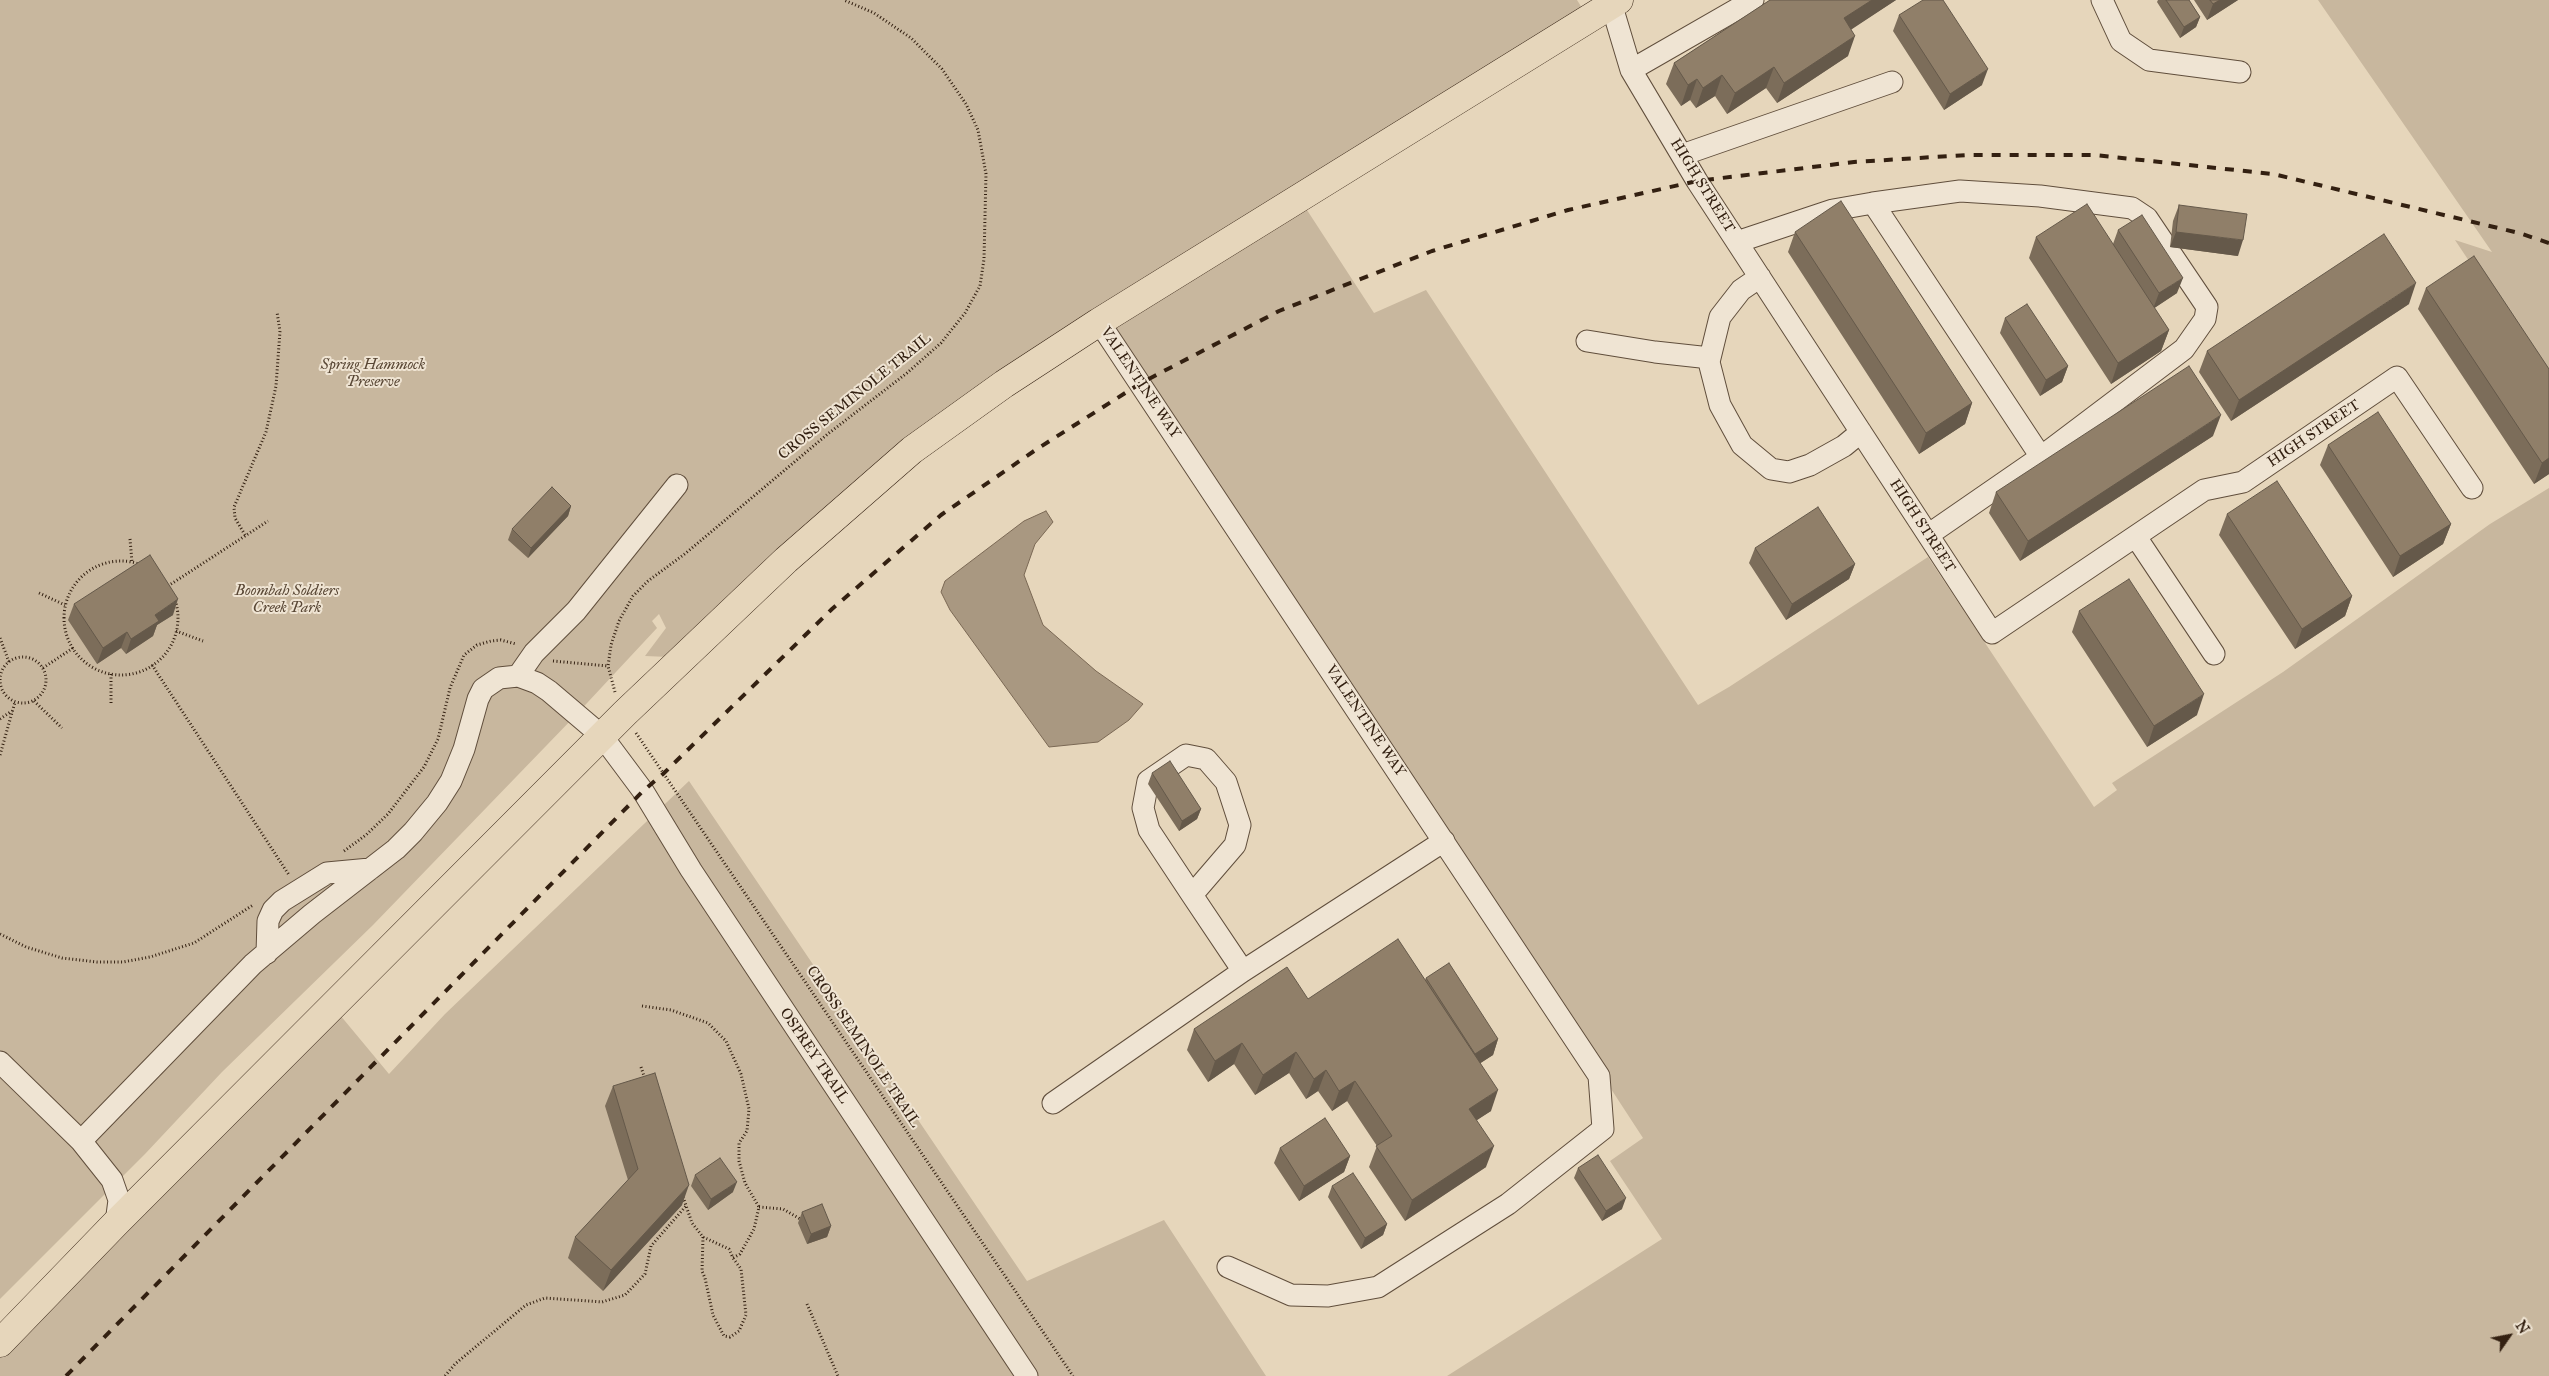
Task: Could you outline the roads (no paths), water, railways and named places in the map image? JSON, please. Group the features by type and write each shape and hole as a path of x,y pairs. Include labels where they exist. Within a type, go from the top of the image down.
{"main road":[{"path":"0,1343 116,1223 602,736 786,560 912,450 1004,384 1099,322 1613,1"}],"street":[{"path":"1631,70 1753,0"},
{"path":"2102,0 2120,41 2149,60 2240,72"},
{"name":"HIGH STREET","path":"1613,1 1631,70 1737,242 1992,634 2204,490 2243,482 2397,377 2472,488"},
{"path":"1682,155 1892,82"},
{"path":"1737,242 1833,210 1960,191 2040,196 2132,208 2147,218 2207,306 2205,318 2184,349 2041,457 1928,535"},
{"path":"1873,203 2041,457"},
{"path":"1760,277 1741,290 1720,317 1709,362 1724,413 1742,445 1771,469 1790,472 1810,466 1844,446 1861,432"},
{"name":"VALENTINE WAY","path":"1099,322 1600,1076 1603,1129 1508,1204 1378,1287 1328,1296 1291,1295 1228,1267"},
{"path":"1587,341 1655,352 1710,358"},
{"path":"82,1142 240,976 405,841 444,793 461,757 478,698 483,688 498,678 518,676 534,653 576,610 677,485"},
{"path":"2136,537 2214,654"},
{"name":"OSPREY TRAIL","path":"518,676 537,683 549,691 602,736 642,791 691,870 1027,1376"},
{"path":"1192,895 1235,845 1240,825 1226,782 1206,759 1186,755 1148,781 1143,808 1149,830 1192,895 1243,971"},
{"path":"1053,1103 1243,971 1444,841"},
{"path":"267,953 268,922 273,910 282,901 323,875 370,869"},
{"path":"0,1062 82,1142 116,1186 119,1207 116,1223"}],"railway":[{"path":"66,1376 643,791 663,774 832,609 941,515 1037,449 1141,383 1279,311 1432,251 1568,210 1697,181 1854,162 1967,155 2094,155 2273,174 2519,233 2549,243"}],"park label":[{"name":"Spring Hammock Preserve","path":"373,374"},
{"name":"Boombah Soldiers Creek Park","path":"287,600"}]}
